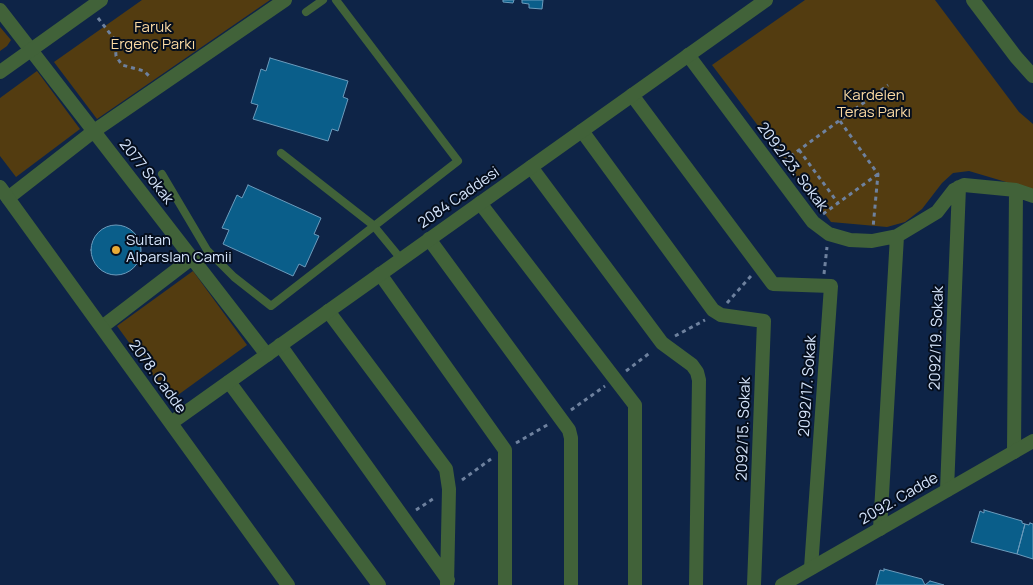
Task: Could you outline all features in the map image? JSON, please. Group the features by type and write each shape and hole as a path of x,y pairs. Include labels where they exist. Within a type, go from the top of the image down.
{"street":[{"path":"4,193 285,0"},
{"name":"2084 Caddesi","path":"171,423 766,0"},
{"path":"973,0 1016,57 1033,76"},
{"path":"0,72 95,4"},
{"name":"2077 Sokak","path":"0,10 267,355"},
{"name":"2092/23. Sokak","path":"688,55 813,222 829,234 850,240 872,241 897,236 937,212 959,187"},
{"path":"632,95 773,284 823,285"},
{"path":"582,131 717,314"},
{"path":"531,167 662,344 692,364 700,380 696,585"},
{"path":"959,187 971,184 1016,190 1033,196"},
{"name":"2092/19. Sokak","path":"947,490 959,187"},
{"path":"1014,452 1016,190"},
{"name":"2078. Cadde","path":"4,193 288,585"},
{"path":"480,203 636,408 634,585"},
{"path":"880,529 897,236"},
{"path":"429,239 562,417 571,438 571,585"},
{"path":"102,327 192,258"},
{"path":"380,274 505,450 505,585"},
{"name":"2092/17. Sokak","path":"811,568 831,286 823,285"},
{"path":"328,311 442,464 447,475 448,583"},
{"name":"2092/15. Sokak","path":"717,314 764,321 754,585"},
{"path":"280,345 448,583"},
{"path":"229,382 379,585"},
{"name":"2092. Cadde","path":"782,585 1033,441"}],"lane":[{"path":"306,12 323,0"},
{"path":"162,174 208,250 234,277 271,306 373,225 458,161 336,0"},
{"path":"281,153 373,225 401,259"}],"path":[{"path":"95,4 114,38 116,56 122,65 144,71 158,88"},
{"path":"774,169 888,85"},
{"path":"840,121 878,174 872,241"},
{"path":"799,150 838,203"},
{"path":"813,222 878,174"},
{"path":"823,285 829,234"},
{"path":"403,518 505,450 562,417 662,344 717,314 760,266"}],"green space":[{"name":"Faruk Ergenç Parkı","path":"142,0 270,0 97,119 54,62"},
{"name":"Kardelen Teras Parkı","path":"805,0 935,0 1019,112 1033,124 1033,190 969,171 953,173 942,183 922,209 905,222 887,227 831,222 712,65"},
{"path":"0,27 11,40 0,51"},
{"path":"37,71 80,129 16,177 0,156 0,98"},
{"path":"193,271 247,345 171,400 117,326"}],"building":[{"path":"503,0 514,0 513,3 503,2"},
{"path":"522,0 543,0 542,9 529,8 529,4 522,3"},
{"path":"270,58 348,81 343,97 348,99 338,131 332,129 328,141 253,119 258,105 251,103 261,69 266,71"},
{"path":"248,185 321,218 314,234 319,236 305,267 299,264 293,276 223,244 229,230 222,228 237,195 242,198"},
{"name":"Sultan Alparslan Camii","path":"111,225 121,225 134,232 141,245 141,255 134,268 121,275 111,275 102,271 95,264 91,255 91,245 95,236 102,229"},
{"path":"984,510 1022,521 1025,524 1017,554 971,542 980,511 984,513"},
{"path":"1030,523 1033,524 1033,559 1017,554 1025,524 1029,525"},
{"path":"884,569 922,579 925,585 876,585 880,570 884,571"},
{"path":"930,581 944,585 925,585"}],"place":[{"name":"Sultan Alparslan Camii","path":"116,250"}]}
